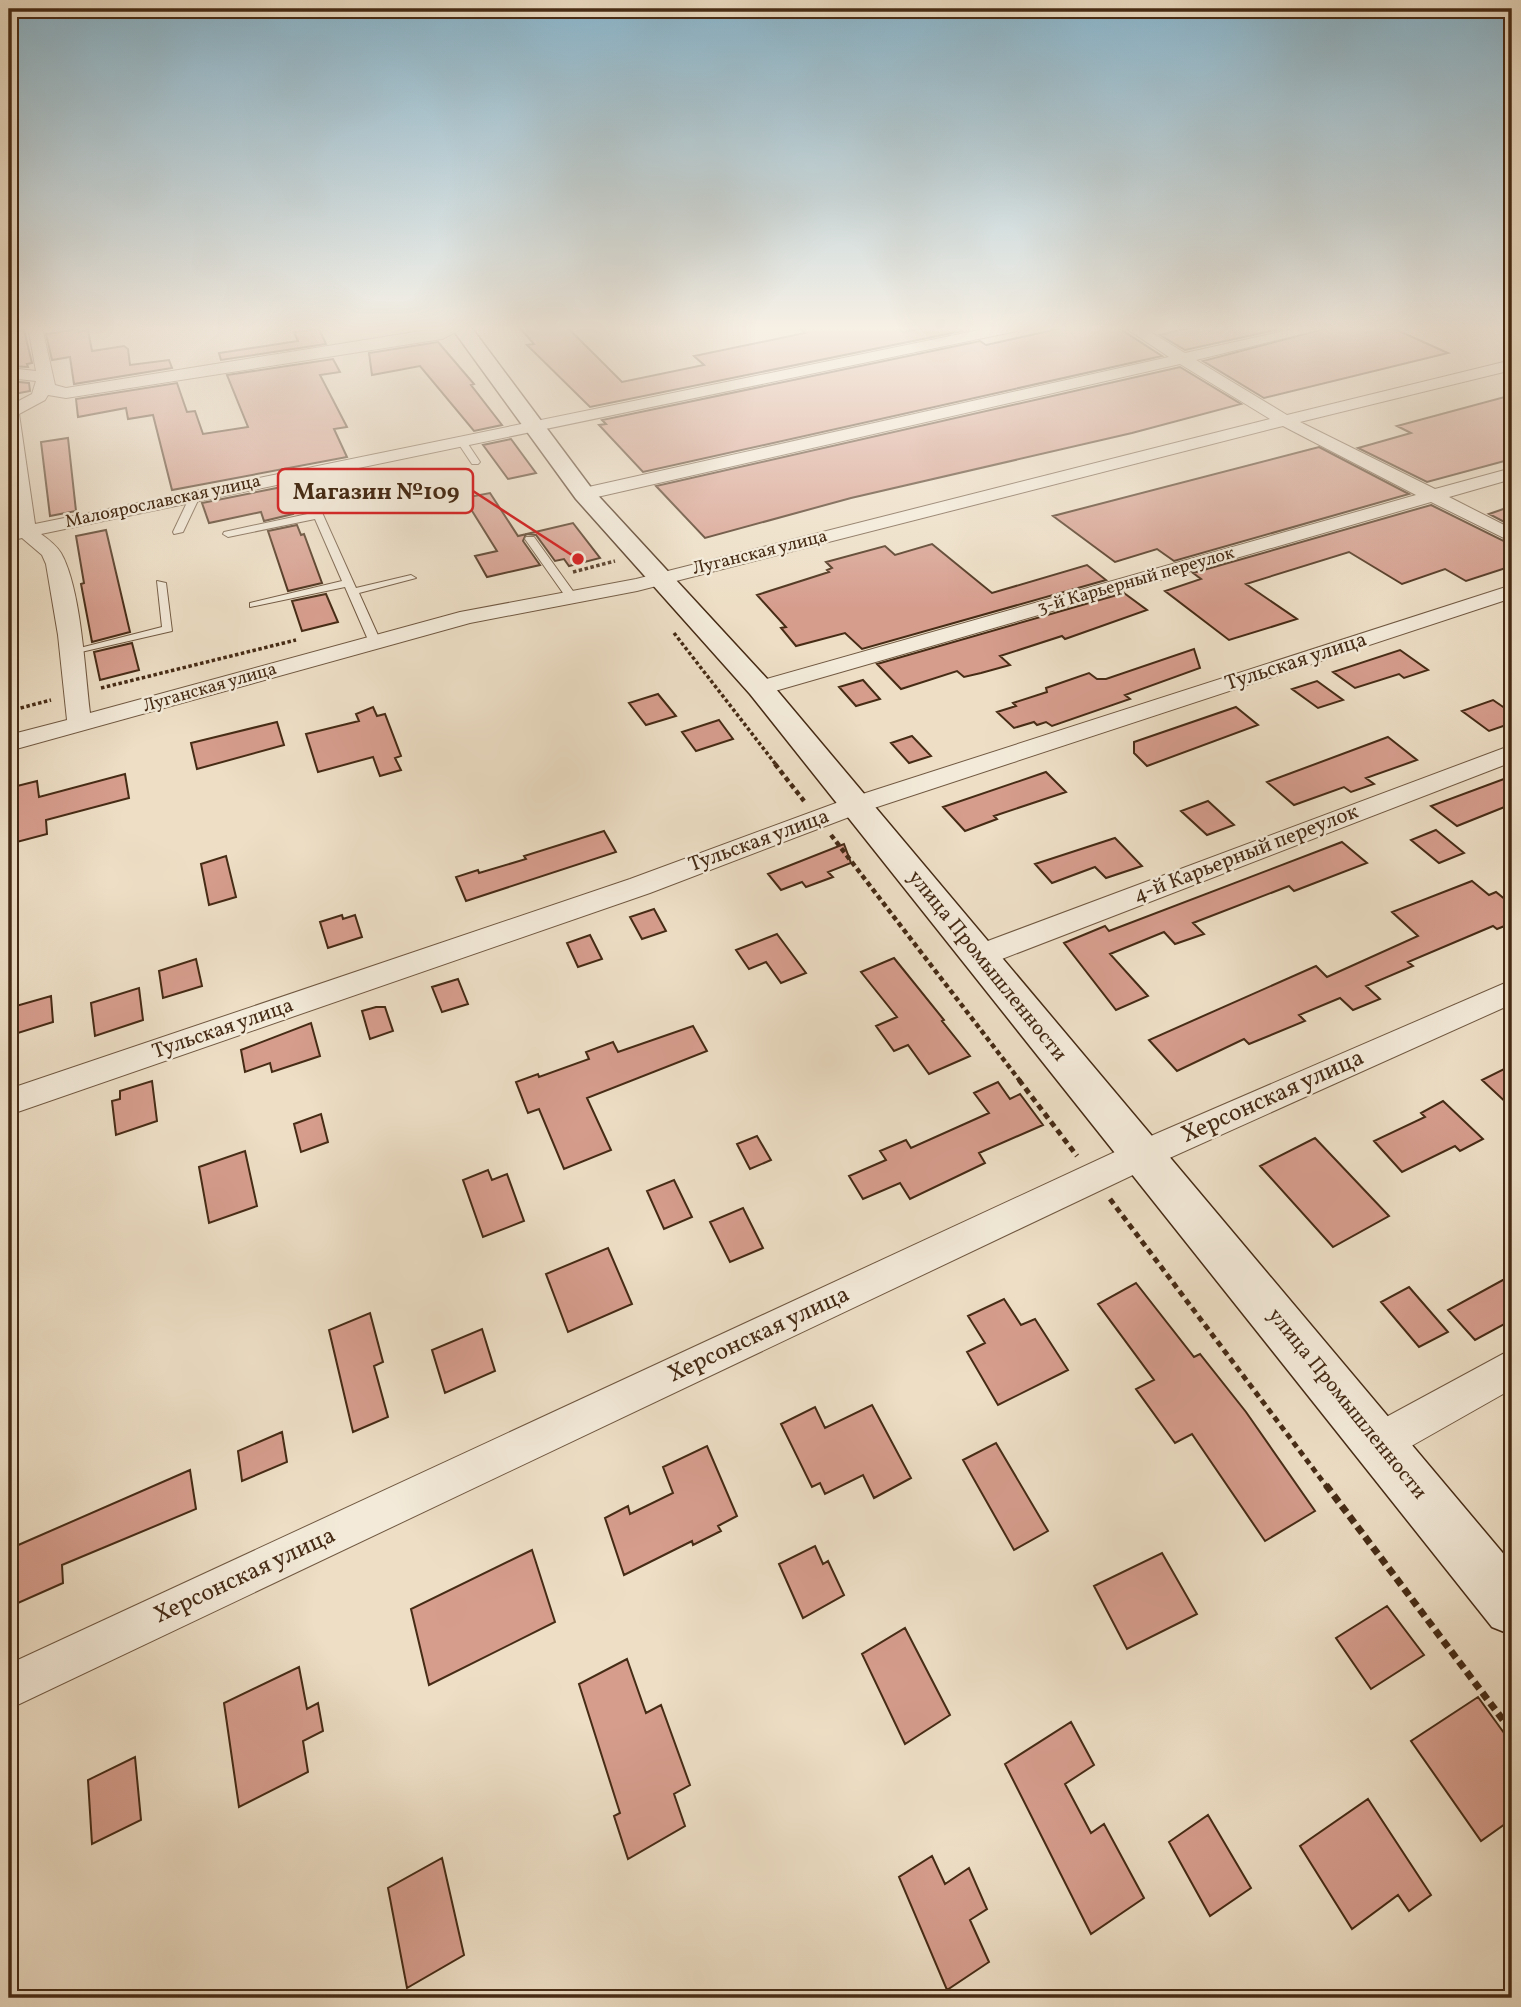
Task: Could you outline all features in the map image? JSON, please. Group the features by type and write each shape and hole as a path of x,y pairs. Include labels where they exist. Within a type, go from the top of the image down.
{"main road":[{"name":"улица Промышленности","path":"531,421 650,582 760,688 1512,1606"}],"street":[{"path":"11,421 18,533 52,555 72,653 79,724"},
{"name":"Малоярославская улица","path":"18,533 555,421"},
{"path":"584,494 909,421"},
{"name":"Луганская улица","path":"9,743 468,617 650,582 1281,421"},
{"path":"1285,421 1512,536"},
{"name":"3-й Карьерный переулок","path":"760,688 1512,473"},
{"name":"Тульская улица","path":"9,1102 640,886 856,805 1512,591"},
{"name":"4-й Карьерный переулок","path":"979,956 1512,753"},
{"name":"Херсонская улица","path":"9,1687 1142,1155 1512,991"},
{"path":"1378,1443 1512,1368"}],"lane":[{"path":"461,440 475,462"},
{"path":"375,642 314,506 422,484"},
{"path":"178,532 196,494"},
{"path":"228,534 318,516"},
{"path":"530,539 572,598"},
{"path":"254,605 411,578"},
{"path":"72,653 168,629 161,583"}],"path":[{"path":"608,551 650,582"},
{"path":"670,628 1095,1178 1512,1731"}],"building":[{"path":"154,421 198,421 203,434 248,427 245,421 344,421 347,427 334,429 347,457 172,490"},
{"path":"465,421 499,421 502,425 474,431"},
{"path":"603,421 873,421 643,472 599,425 606,424"},
{"path":"944,421 1178,421 851,498 705,538 656,486"},
{"path":"1417,421 1512,421 1512,459 1427,482 1358,448 1411,433 1397,426"},
{"path":"68,438 76,511 50,516 41,442"},
{"path":"511,439 536,473 508,479 483,445"},
{"path":"1319,447 1409,494 1174,561 1157,549 1115,562 1053,516"},
{"path":"282,487 293,514 264,521 261,512 209,523 202,503"},
{"path":"490,493 518,536 526,534 523,541 540,565 487,577 475,556 497,551 464,498"},
{"path":"1431,505 1512,545 1512,566 1466,581 1445,569 1402,584 1349,552 1246,584 1297,619 1229,640 1165,591 1201,579 1193,573"},
{"path":"1512,506 1512,526 1489,514"},
{"path":"573,523 600,558 569,566 564,559 555,561 536,535 526,534"},
{"path":"297,525 301,535 304,534 322,583 288,591 268,531"},
{"path":"106,530 130,632 92,642 81,584 84,583 76,536"},
{"path":"932,544 992,593 1087,565 1106,580 862,649 845,633 796,646 781,628 786,627 757,595 829,572 827,570 832,568 826,562 885,546 895,555"},
{"path":"1124,593 1147,610 1065,639 1062,636 1000,656 1010,665 964,677 957,671 901,689 877,664"},
{"path":"326,594 338,622 302,631 292,601"},
{"path":"132,643 139,670 100,680 94,652"},
{"path":"1194,649 1200,668 1125,695 1130,699 1052,726 1046,722 1037,725 1034,722 1014,728 997,712 1016,706 1013,703 1047,692 1046,688 1089,673 1097,679 1106,679"},
{"path":"1400,650 1428,670 1404,678 1399,674 1355,688 1333,672"},
{"path":"863,680 880,699 856,706 839,687"},
{"path":"1317,681 1343,700 1318,708 1292,689"},
{"path":"658,694 676,716 646,725 629,703"},
{"path":"1493,700 1512,713 1512,723 1489,731 1462,711"},
{"path":"373,707 377,716 385,714 401,756 395,758 401,770 380,776 373,757 318,772 306,734 359,721 356,714"},
{"path":"1236,707 1258,725 1147,766 1134,753 1134,742"},
{"path":"719,720 733,739 696,751 682,732"},
{"path":"277,722 284,745 197,769 191,743"},
{"path":"912,736 931,756 909,763 891,743"},
{"path":"1388,737 1417,760 1366,778 1374,784 1351,792 1344,787 1294,805 1267,782"},
{"path":"1046,772 1066,792 994,816 997,819 965,831 943,807"},
{"path":"125,774 129,798 46,820 47,834 13,843 9,788 37,781 39,797"},
{"path":"1512,776 1512,804 1457,826 1431,806"},
{"path":"1208,801 1234,825 1207,835 1181,811"},
{"path":"1436,830 1464,853 1439,863 1411,840"},
{"path":"604,831 616,852 466,901 456,877 526,859 524,856"},
{"path":"1115,838 1142,866 1106,878 1095,867 1052,883 1035,864"},
{"path":"1342,842 1367,863 1294,891 1289,886 1193,923 1204,934 1175,944 1164,932 1110,954 1148,996 1116,1010 1064,943 1105,926 1109,931"},
{"path":"844,844 851,863 828,872 833,877 806,887 802,882 781,890 768,874"},
{"path":"226,856 236,897 209,905 201,864"},
{"path":"1472,881 1489,895 1496,892 1512,905 1512,923 1497,929 1493,926 1408,962 1413,966 1366,986 1380,999 1353,1010 1340,998 1299,1015 1305,1021 1249,1044 1244,1039 1177,1071 1149,1040 1316,966 1327,977 1418,936 1392,912"},
{"path":"654,909 666,931 642,939 630,917"},
{"path":"342,915 343,919 355,915 362,937 328,948 320,922"},
{"path":"777,934 806,973 781,983 766,962 749,969 736,950"},
{"path":"590,935 602,959 578,967 567,943"},
{"path":"894,958 970,1056 929,1074 908,1045 894,1051 876,1026 897,1017 861,972"},
{"path":"196,959 202,986 163,998 159,971"},
{"path":"458,979 468,1004 442,1012 432,987"},
{"path":"139,988 143,1020 95,1036 91,1003"},
{"path":"51,996 53,1022 18,1033 16,1006"},
{"path":"385,1007 393,1031 370,1039 362,1011"},
{"path":"311,1023 320,1056 272,1072 270,1063 245,1072 241,1050"},
{"path":"693,1026 707,1051 587,1098 611,1150 564,1169 539,1109 528,1113 516,1082 538,1074 539,1077 589,1059 586,1052 613,1042 618,1052"},
{"path":"1512,1065 1512,1108 1482,1080"},
{"path":"152,1081 157,1121 116,1135 112,1101 120,1099 120,1091"},
{"path":"998,1082 1010,1099 1020,1094 1043,1125 979,1153 985,1163 910,1199 900,1183 863,1199 849,1176 886,1160 880,1151 906,1140 911,1148 989,1113 974,1093"},
{"path":"1443,1101 1483,1139 1460,1151 1455,1146 1402,1172 1374,1141 1425,1117 1421,1113"},
{"path":"321,1114 328,1142 301,1152 294,1124"},
{"path":"757,1136 771,1160 750,1169 737,1144"},
{"path":"1315,1138 1389,1216 1333,1247 1260,1166"},
{"path":"245,1151 257,1206 209,1223 199,1167"},
{"path":"488,1170 492,1180 507,1174 524,1221 483,1237 463,1180"},
{"path":"674,1180 692,1217 664,1229 647,1191"},
{"path":"743,1208 763,1248 730,1262 710,1222"},
{"path":"608,1248 632,1304 568,1332 546,1274"},
{"path":"1512,1275 1512,1320 1475,1340 1448,1310"},
{"path":"1136,1283 1194,1357 1200,1354 1246,1412 1315,1511 1265,1541 1192,1434 1175,1443 1136,1389 1154,1380 1098,1304"},
{"path":"1409,1287 1448,1332 1419,1347 1381,1302"},
{"path":"1004,1299 1021,1325 1035,1319 1068,1370 998,1405 967,1352 985,1343 968,1316"},
{"path":"370,1313 383,1362 374,1366 388,1417 353,1432 329,1330"},
{"path":"482,1329 495,1371 445,1393 432,1350"},
{"path":"872,1405 911,1478 874,1498 863,1475 825,1494 820,1483 812,1487 781,1424 815,1407 825,1428"},
{"path":"282,1432 287,1462 242,1481 238,1451"},
{"path":"996,1443 1048,1531 1014,1550 963,1460"},
{"path":"707,1446 737,1516 718,1526 721,1531 693,1545 692,1541 624,1575 605,1518 628,1506 630,1514 673,1493 663,1467"},
{"path":"190,1470 196,1509 62,1565 63,1583 18,1603 16,1546"},
{"path":"815,1546 823,1564 828,1561 844,1595 803,1618 779,1564"},
{"path":"532,1550 555,1622 429,1685 411,1609"},
{"path":"1162,1553 1197,1614 1127,1649 1094,1586"},
{"path":"1387,1606 1424,1655 1371,1689 1336,1638"},
{"path":"905,1628 950,1715 905,1744 862,1654"},
{"path":"627,1659 646,1713 661,1705 690,1785 674,1794 685,1826 628,1859 614,1816 620,1813 579,1684"},
{"path":"299,1667 307,1709 318,1703 323,1731 303,1741 308,1772 239,1807 224,1703"},
{"path":"1478,1697 1512,1744 1512,1819 1481,1841 1411,1741"},
{"path":"1071,1722 1094,1765 1065,1784 1091,1833 1104,1824 1144,1898 1091,1934 1005,1764"},
{"path":"135,1757 141,1820 92,1844 88,1780"},
{"path":"1368,1799 1431,1895 1409,1911 1398,1895 1352,1929 1300,1846"},
{"path":"1208,1815 1251,1888 1210,1916 1169,1842"},
{"path":"932,1856 945,1884 969,1868 987,1909 970,1920 989,1962 947,1990 899,1877"},
{"path":"442,1858 464,1955 407,1988 388,1888"}],"place":[{"name":"Магазин №109","path":"578,559"}]}
